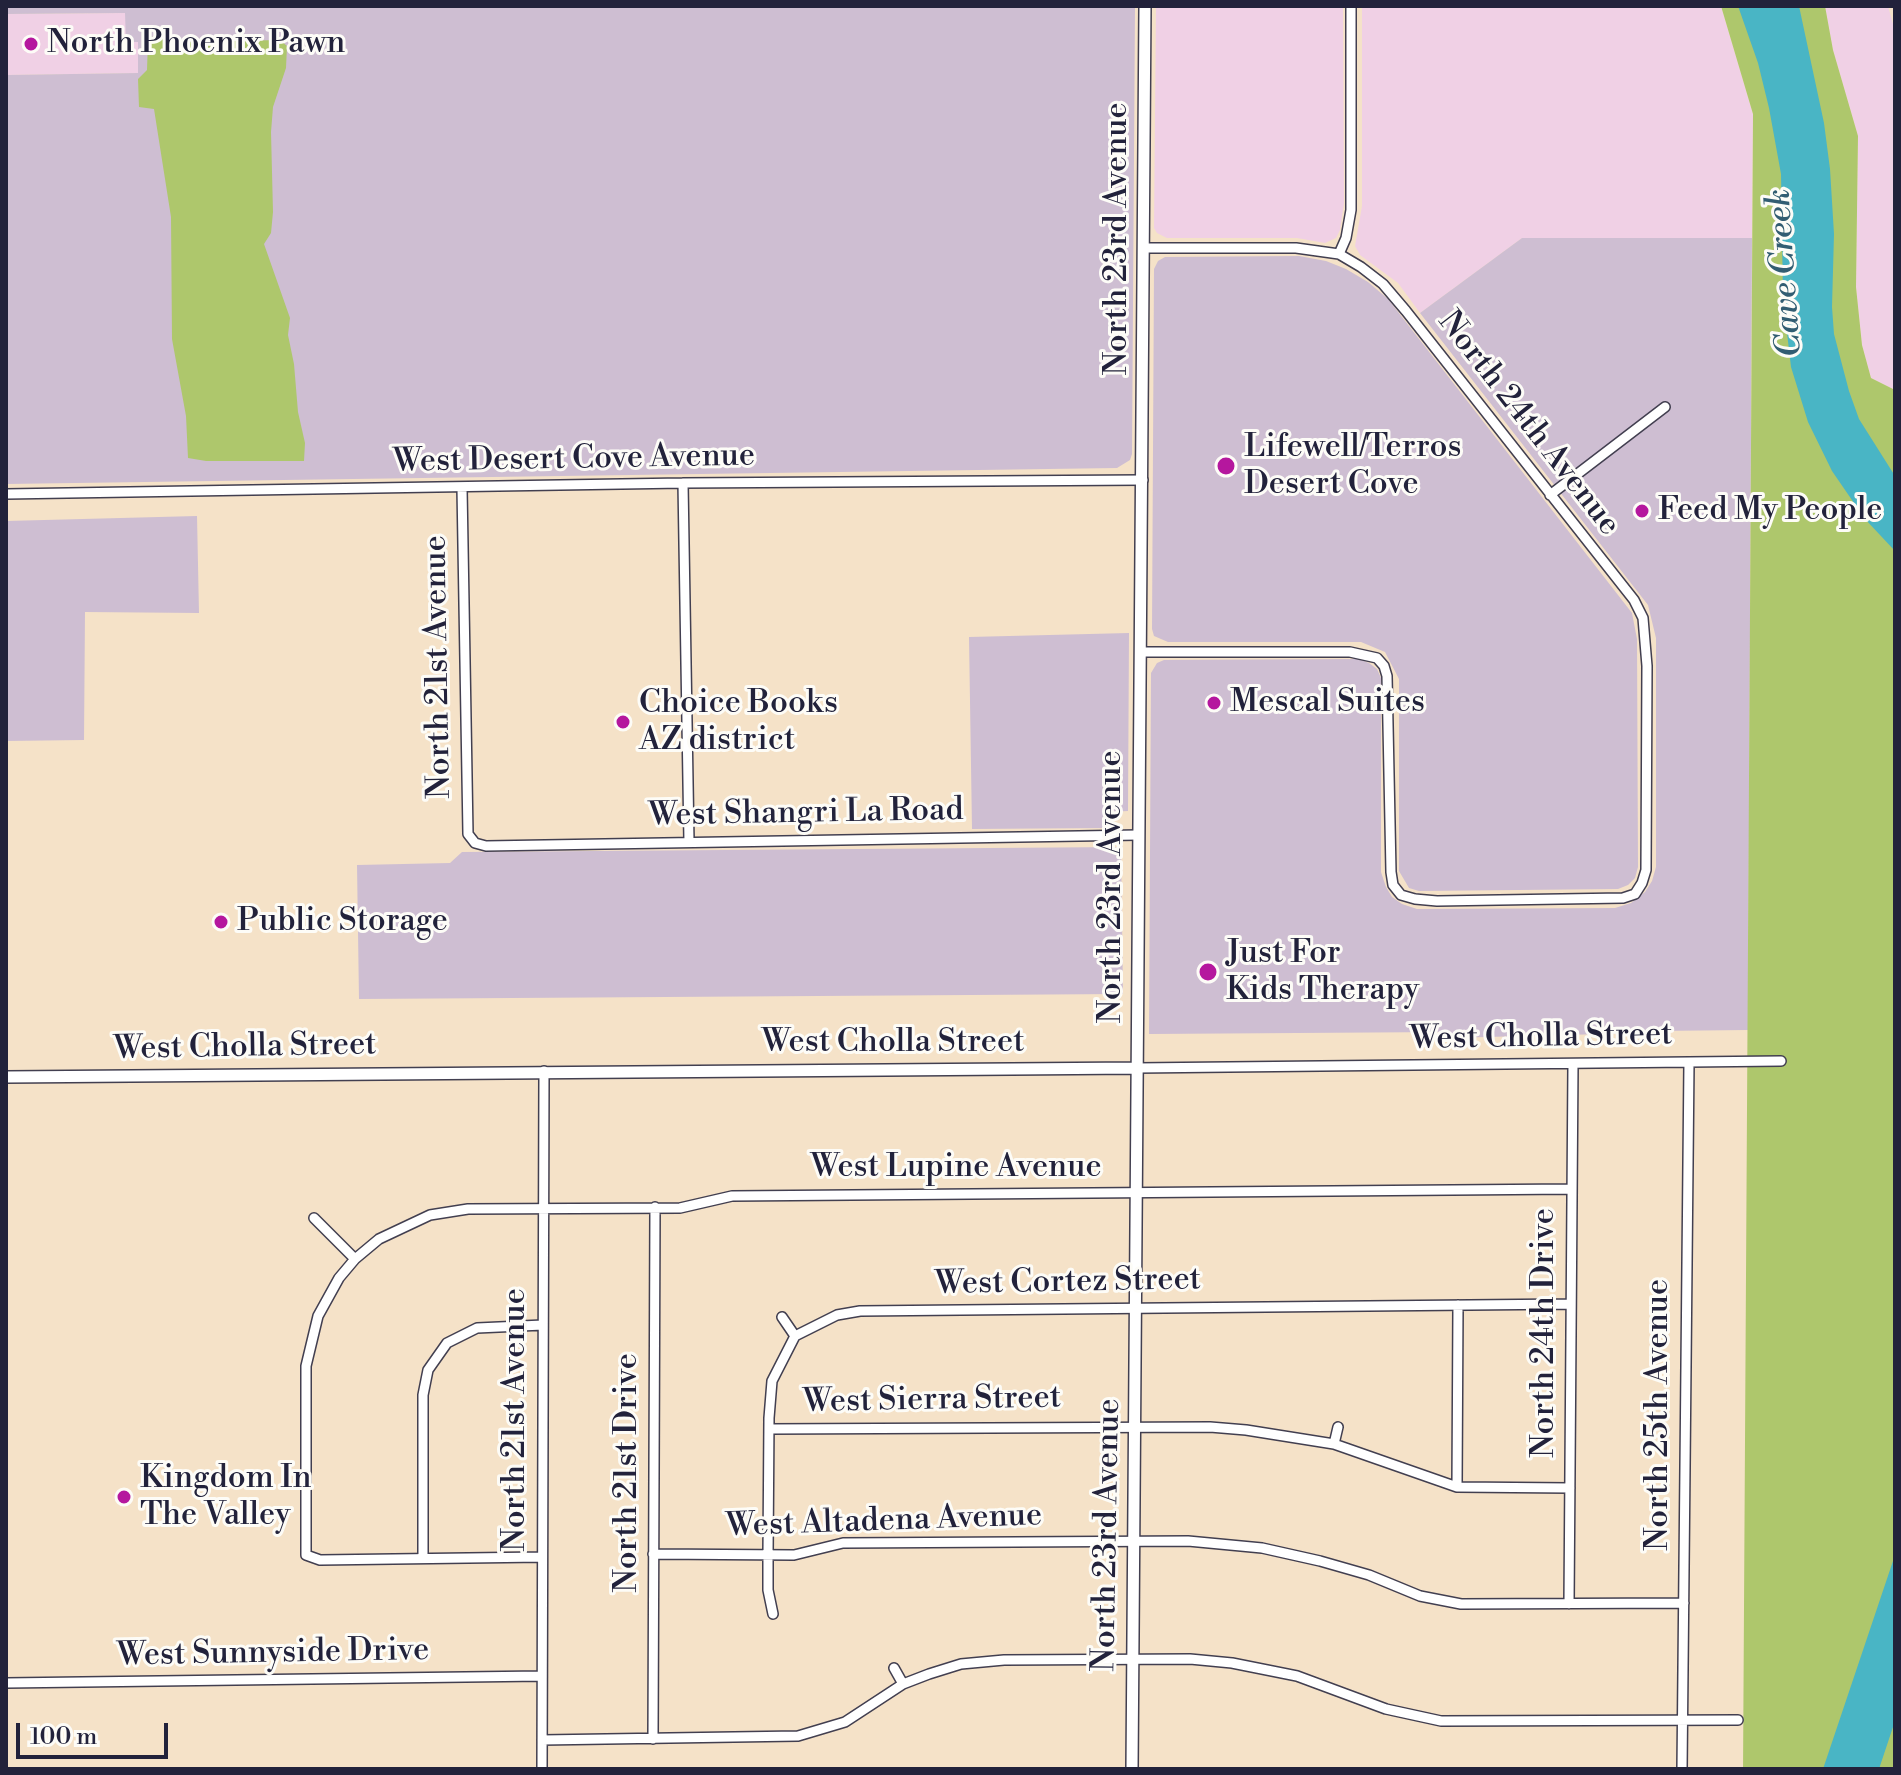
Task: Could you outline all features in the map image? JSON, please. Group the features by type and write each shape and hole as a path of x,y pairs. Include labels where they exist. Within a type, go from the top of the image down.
{"street":[{"name":"North 23rd Avenue","path":"1132,1769 1145,6"},
{"path":"1144,248 1296,248 1339,254 1346,238 1351,210 1351,6"},
{"name":"North 24th Avenue","path":"1140,652 1350,652 1377,658 1387,676 1391,872 1393,885 1401,895 1437,901 1623,898 1635,894 1642,883 1646,870 1647,666 1643,618 1634,600 1399,302 1372,275 1339,254"},
{"path":"1550,495 1665,407"},
{"name":"West Desert Cove Avenue","path":"6,494 683,483 1143,480"},
{"path":"683,483 689,842"},
{"name":"North 21st Avenue","path":"462,488 468,834 475,843"},
{"name":"West Shangri La Road","path":"475,843 486,846 1138,835"},
{"name":"West Cholla Street","path":"6,1077 1781,1061"},
{"name":"North 25th Avenue","path":"1682,1769 1689,1062"},
{"name":"North 24th Drive","path":"1569,1604 1573,1064"},
{"name":"North 21st Avenue","path":"542,1769 544,1071"},
{"name":"West Lupine Avenue","path":"423,1558 320,1560 306,1555 306,1366 310,1339 323,1303 355,1259 379,1239 430,1215 468,1209 680,1208 732,1196 1572,1189"},
{"name":"North 21st Drive","path":"653,1739 655,1207"},
{"path":"314,1218 355,1259"},
{"name":"West Cortez Street","path":"795,1336 837,1315 860,1311 1571,1304"},
{"path":"1457,1487 1458,1305"},
{"path":"773,1614 768,1590 772,1381 795,1336 782,1317"},
{"path":"542,1557 423,1558 424,1381 433,1362 447,1343 477,1328 543,1325"},
{"name":"West Sierra Street","path":"769,1429 1135,1426 1246,1430 1334,1444 1457,1487 1570,1488"},
{"path":"1334,1444 1338,1427"},
{"name":"West Altadena Avenue","path":"653,1554 794,1555 843,1543 1188,1541 1262,1548 1320,1561 1369,1575 1420,1596 1461,1604 1684,1603"},
{"path":"542,1740 798,1736 845,1722 903,1684 978,1661 1190,1659 1297,1676 1386,1709 1441,1721 1738,1720"},
{"path":"894,1668 903,1684"},
{"name":"West Sunnyside Drive","path":"6,1683 542,1676"}],"shaded area":[{"path":"6,6 1135,6 1130,460 1117,468 6,484 6,75 138,73 138,42 126,42 125,13 6,14"},
{"path":"1156,6 1343,6 1344,203 1336,238 1325,243 1297,238 1167,238 1157,233 1154,228"},
{"path":"1362,6 1721,6 1753,114 1752,238 1522,238 1420,313 1398,283 1360,255 1355,246 1362,206"},
{"path":"1825,6 1888,6 1895,31 1895,393 1871,378 1862,345 1856,287 1858,136 1833,50"},
{"path":"126,13 138,42 138,73 6,75 6,14"},
{"path":"1522,238 1752,238 1748,1030 1656,1031 1655,1035 1447,1038 1446,1032 1149,1034 1151,673 1157,663 1164,660 1359,659 1377,669 1381,678 1381,872 1392,897 1402,904 1417,909 1615,908 1631,903 1645,892 1652,881 1656,867 1656,638 1648,605 1420,313"},
{"path":"1299,256 1346,269 1388,299 1632,613 1637,639 1638,867 1635,878 1628,885 1618,889 1419,891 1409,888 1399,871 1399,679 1385,652 1361,642 1168,642 1154,636 1154,269 1158,261 1165,257"},
{"path":"197,516 199,613 85,612 84,740 6,741 6,521"},
{"path":"1129,633 1128,811 1109,812 1109,828 972,829 969,637"},
{"path":"1121,847 1123,994 359,999 357,865 450,863 462,852"}],"green space":[{"path":"1721,6 1825,6 1833,50 1858,136 1856,287 1862,345 1871,378 1895,393 1895,1769 1743,1769 1753,114"},
{"path":"155,35 171,36 185,42 280,40 287,46 286,68 273,107 273,212 271,233 264,244 290,318 288,335 305,443 304,461 206,461 188,458 186,416 172,339 171,217 154,109 139,107 138,79 147,70 148,40"}],"water":[{"name":"Cave Creek","path":"1738,6 1799,6 1824,123 1830,169 1834,234 1834,334 1859,419 1895,476 1895,551 1865,519 1832,471 1808,422 1791,367 1783,299 1781,174 1758,63"},
{"path":"1895,1555 1895,1721 1879,1769 1823,1769"}],"place":[{"name":"North Phoenix Pawn","path":"31,44"},
{"name":"Lifewell/Terros Desert Cove","path":"1226,466"},
{"name":"Feed My People","path":"1642,511"},
{"name":"Mescal Suites","path":"1214,703"},
{"name":"Choice Books AZ district","path":"623,722"},
{"name":"Public Storage","path":"221,922"},
{"name":"Just For Kids Therapy","path":"1208,972"},
{"name":"Kingdom In The Valley","path":"124,1497"}]}
